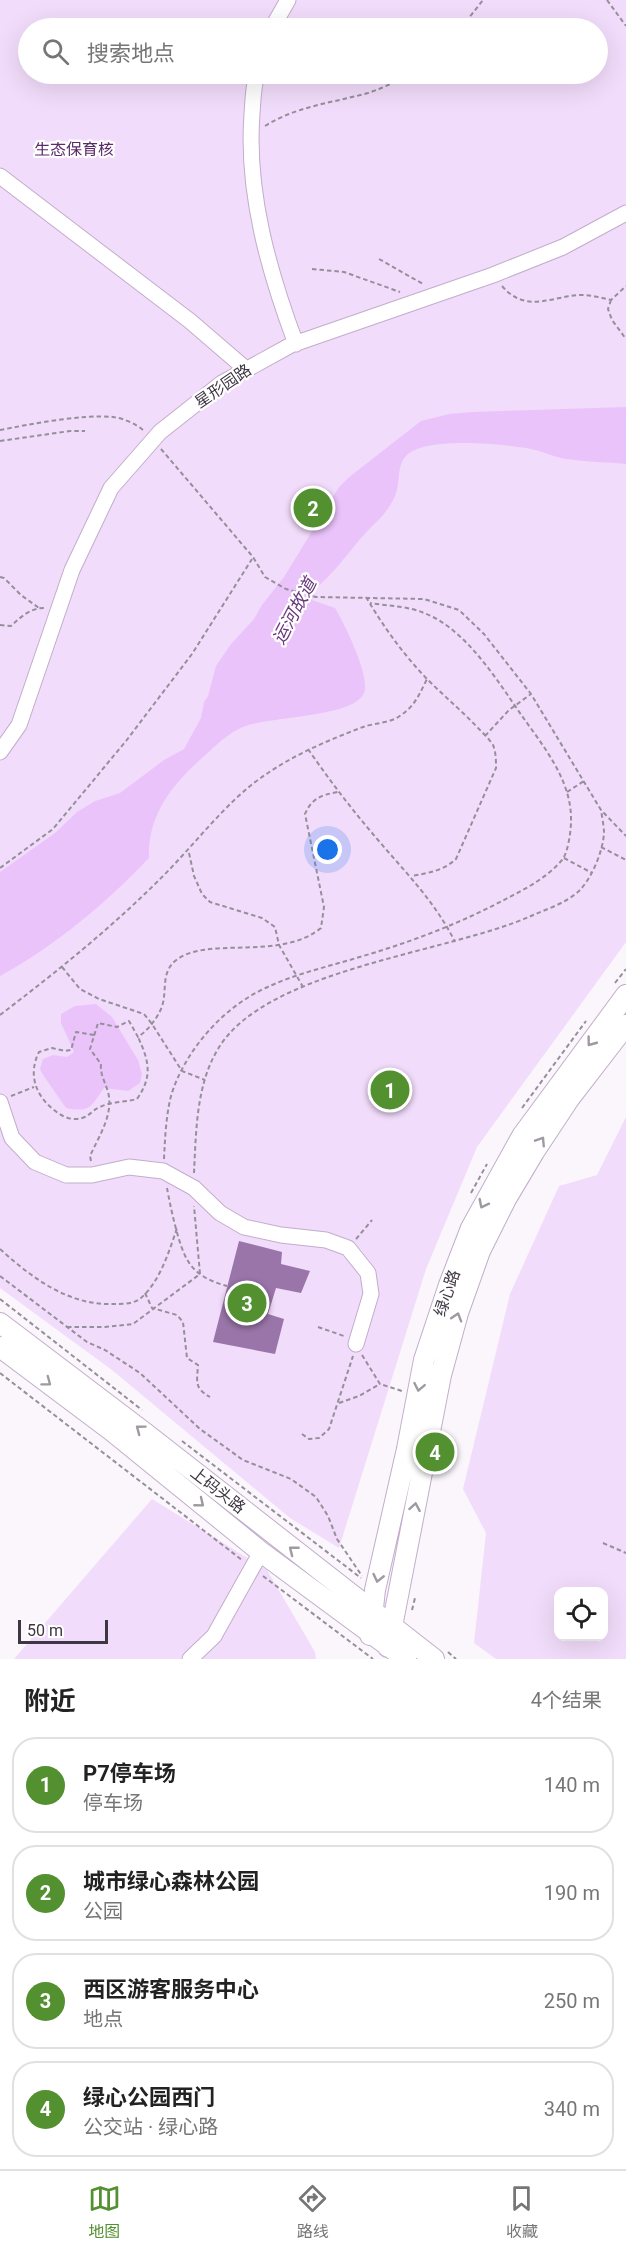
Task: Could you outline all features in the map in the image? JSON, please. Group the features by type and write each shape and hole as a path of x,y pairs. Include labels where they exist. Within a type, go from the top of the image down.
{"main road":[{"name":"绿心路","path":"370,1635 375,1590 407,1449 424,1360 471,1228 522,1136 626,995"},
{"name":"绿心路","path":"381,1653 392,1627 441,1375 458,1313 480,1251 506,1199 534,1152 569,1099 626,1025"},
{"name":"上码头路","path":"0,1323 146,1433 434,1659"},
{"name":"上码头路","path":"0,1347 112,1431 257,1560 304,1585 370,1635 381,1653 406,1659"},
{"path":"304,1585 311,1583 318,1575 317,1568"}],"street":[{"path":"278,18 288,0"},
{"path":"254,84 250,135 255,187 265,247 279,300 296,344"},
{"path":"0,176 190,321 247,369"},
{"name":"星形园路","path":"0,752 19,725 72,570 111,488 160,432 222,383 296,344 493,275 563,247 626,213"},
{"path":"4,1100 12,1138 35,1162 66,1175 93,1175 129,1167 163,1171 194,1188 220,1213 244,1227 281,1235 326,1240 348,1248 368,1273 371,1294 356,1344"},
{"path":"190,1659 214,1636 257,1560"}],"path":[{"path":"469,18 483,0"},
{"path":"607,0 626,26"},
{"path":"250,135 288,114 311,105 371,92 389,84"},
{"path":"379,259 426,285"},
{"path":"312,269 344,272 422,301"},
{"path":"493,275 507,292 521,300 540,303 583,295 611,300"},
{"path":"626,286 611,300 608,309 612,320 626,339"},
{"path":"0,430 25,425 115,417 137,425 153,440 253,558 265,577 285,589 316,597 424,599 459,610 484,634 531,694 601,810 626,836"},
{"path":"0,441 85,431"},
{"path":"0,868 53,829 126,741 192,654 253,558"},
{"path":"0,577 39,608"},
{"path":"366,597 399,647 427,679 485,736 492,744 495,754 496,768 456,859 448,866 436,871 411,876"},
{"path":"227,1286 200,1274 187,1260 163,1171 165,1135 172,1095 192,1051 233,1008 258,992 295,975 404,944 481,912 548,874 564,858 571,821 567,792 559,772 515,706 471,647 447,624 422,612 370,603"},
{"path":"0,625 11,626 25,614 39,608 58,609"},
{"path":"0,1015 133,906 188,852 236,798 264,775 308,749 368,725 399,717 414,705 427,679"},
{"path":"485,736 515,706 531,694"},
{"path":"308,749 338,792 411,876 447,926 455,942"},
{"path":"567,792 584,781"},
{"path":"138,1037 152,1024 162,1007 165,975 175,962 190,954 212,950 279,945 310,937 321,928 324,908 305,814 311,801 323,795 338,792"},
{"path":"200,1274 195,1229 196,1127 205,1080 218,1049 234,1030 260,1007 331,975 513,924 562,903 580,890 592,873 604,833 601,810"},
{"path":"601,847 626,860"},
{"path":"188,852 194,876 202,894 210,902 262,918 275,927 279,945 303,987"},
{"path":"564,858 592,873"},
{"path":"62,966 80,989 99,999 144,1014 182,1071 205,1080"},
{"path":"93,1175 90,1156 108,1117 110,1105 108,1092 100,1074 101,1064 90,1049 94,1035 98,1023 117,1027 129,1021 138,1037 147,1057 148,1075 145,1088 137,1099 110,1105 99,1107 90,1116 75,1119 61,1116 43,1101 35,1086 34,1062 39,1052 52,1048 71,1050 76,1032 94,1035"},
{"path":"4,1100 35,1086"},
{"path":"348,1248 372,1220"},
{"path":"0,1249 16,1264 51,1289 98,1305 126,1304 140,1299 145,1293 166,1260 177,1228"},
{"path":"0,1276 67,1327 105,1327 133,1324 200,1274"},
{"path":"145,1293 152,1308 177,1315 183,1322 187,1358 198,1365 196,1384 201,1392 210,1397"},
{"path":"0,1299 144,1411"},
{"name":"上码头路","path":"67,1327 87,1342 105,1350 140,1372 200,1429 243,1460 291,1479 315,1497 328,1516 336,1539 367,1583 180,1439"},
{"path":"318,1327 344,1336 356,1344 380,1384 402,1391"},
{"path":"302,1434 309,1439 320,1438 329,1429 356,1344"},
{"path":"0,1373 381,1653"},
{"path":"338,1403 359,1396 380,1384"},
{"path":"603,1543 626,1552"},
{"path":"412,1612 415,1594"}],"green space":[{"name":"生态保育核","path":"0,0 626,0 626,942 477,1147 426,1269 339,1548 290,1518 112,1370 0,1288"},
{"path":"626,1117 626,1659 496,1659 474,1643 486,1533 463,1489 510,1294 559,1186 597,1175"},
{"path":"152,1499 267,1570 315,1652 316,1659 14,1659"}],"water":[{"name":"运河故道","path":"626,407 626,464 566,459 526,448 463,443 429,446 406,456 401,465 397,491 388,509 334,571 315,589 312,600 335,608 339,615 364,675 364,693 357,701 344,707 328,712 255,723 225,738 186,773 166,798 153,826 149,858 79,923 60,938 0,976 0,872 55,833 77,812 95,801 120,793 164,760 184,749 201,718 216,666 284,577 339,487 348,478 421,421 449,414 473,412"},
{"path":"96,1004 112,1017 138,1060 142,1074 140,1083 128,1091 104,1088 93,1104 86,1109 66,1108 40,1069 43,1059 53,1055 67,1057 74,1052 61,1023 61,1014 75,1006"}],"building":[{"path":"239,1241 282,1252 281,1264 310,1271 301,1293 276,1288 268,1314 284,1319 275,1354 213,1342"}],"place":[{"name":"城市绿心森林公园","path":"313,508"},
{"name":"P7停车场","path":"390,1090"},
{"name":"西区游客服务中心","path":"247,1303"},
{"name":"绿心公园西门","path":"435,1452"}]}
